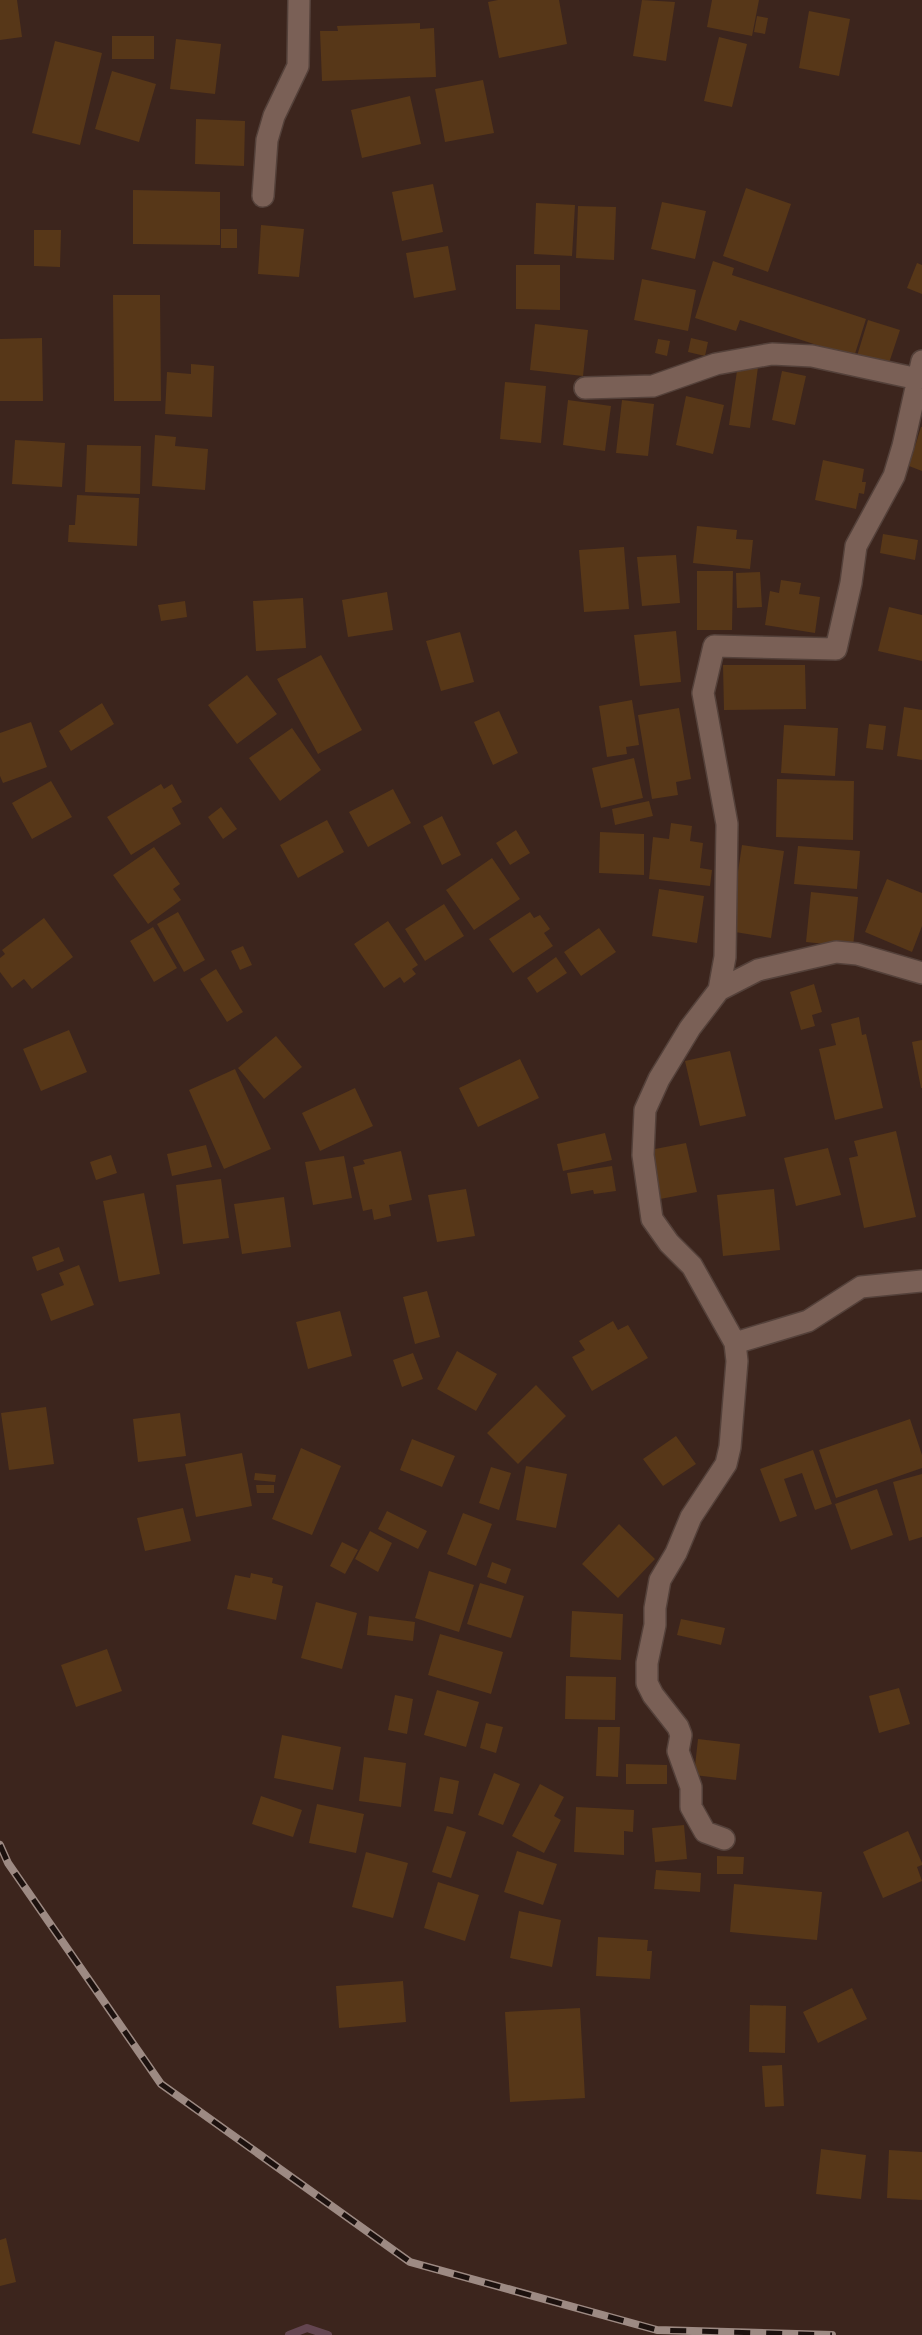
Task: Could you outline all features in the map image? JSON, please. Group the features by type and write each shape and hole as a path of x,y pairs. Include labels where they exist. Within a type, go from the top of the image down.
{"street":[{"path":"263,196 267,140 274,116 298,66 299,0"},
{"path":"585,388 653,386 716,364 772,354 812,356 920,370 894,476 856,546 851,583 836,649 713,646 703,693 727,824 725,957 719,990 684,1038 659,1079 645,1110 643,1155 652,1219 669,1243 692,1266 735,1343 737,1361 730,1447 726,1464 691,1517 676,1553 660,1580 647,1663 647,1684 681,1735 678,1751 691,1787 691,1808 705,1832 724,1839"},
{"path":"719,990 758,970 836,951 857,954 922,973"},
{"path":"725,957 758,970"},
{"path":"735,1343 808,1321 861,1287 922,1281"}],"building":[{"path":"0,0 17,0 22,37 0,40"},
{"path":"559,0 567,44 499,58 488,2"},
{"path":"642,0 675,2 666,61 633,56"},
{"path":"712,0 759,0 752,36 707,27"},
{"path":"809,11 850,19 839,76 799,68"},
{"path":"757,16 768,18 765,34 754,32"},
{"path":"420,23 420,29 434,28 436,77 322,81 320,31 338,31 337,26"},
{"path":"112,36 154,36 154,59 112,59"},
{"path":"719,37 747,44 732,107 704,101"},
{"path":"176,39 221,44 215,94 170,89"},
{"path":"55,41 102,53 80,145 32,133"},
{"path":"112,71 156,84 139,142 95,129"},
{"path":"483,80 494,133 445,142 435,89"},
{"path":"410,96 421,144 362,158 351,110"},
{"path":"196,119 245,121 244,166 195,164"},
{"path":"433,184 443,232 402,241 392,192"},
{"path":"746,188 791,204 768,272 723,256"},
{"path":"133,190 220,192 220,245 133,244"},
{"path":"662,202 706,211 695,259 651,249"},
{"path":"536,203 575,205 572,256 534,254"},
{"path":"578,206 616,207 614,260 576,258"},
{"path":"261,225 304,229 299,277 258,274"},
{"path":"221,229 237,229 237,248 221,248"},
{"path":"34,230 61,230 60,267 34,266"},
{"path":"448,246 456,290 414,298 406,253"},
{"path":"713,261 734,268 732,275 866,319 854,357 740,320 736,331 695,318"},
{"path":"917,263 922,265 922,294 907,288"},
{"path":"516,265 560,265 560,310 516,309"},
{"path":"642,279 696,290 688,331 634,320"},
{"path":"113,295 160,295 161,401 114,401"},
{"path":"868,320 900,330 888,366 857,356"},
{"path":"535,324 588,330 583,376 530,370"},
{"path":"42,338 43,401 0,401 0,339"},
{"path":"691,338 708,342 705,356 688,352"},
{"path":"658,339 670,341 667,356 655,353"},
{"path":"191,364 214,366 212,417 165,414 167,372 191,374"},
{"path":"738,364 758,367 750,428 729,425"},
{"path":"782,371 806,376 795,425 772,420"},
{"path":"505,382 546,386 541,443 500,439"},
{"path":"686,396 724,405 713,454 676,445"},
{"path":"568,400 611,406 605,451 563,445"},
{"path":"622,400 654,404 648,456 616,453"},
{"path":"922,427 922,471 909,466"},
{"path":"155,435 176,437 175,446 208,449 205,490 152,486"},
{"path":"15,440 65,443 62,487 12,484"},
{"path":"87,445 141,446 140,494 85,492"},
{"path":"823,460 864,469 864,494 859,493 856,509 815,500"},
{"path":"77,495 139,498 137,546 68,542 69,525 75,525"},
{"path":"697,526 737,530 736,539 753,540 750,569 693,563"},
{"path":"883,534 918,540 915,560 880,553"},
{"path":"624,547 629,609 584,612 579,550"},
{"path":"676,555 680,603 642,606 637,557"},
{"path":"697,571 733,571 732,630 697,630"},
{"path":"760,572 762,607 737,608 736,573"},
{"path":"781,580 801,583 799,594 820,597 815,633 765,625 770,591 779,593"},
{"path":"387,592 393,630 348,637 342,600"},
{"path":"303,598 306,648 256,651 253,601"},
{"path":"185,601 187,617 161,621 158,605"},
{"path":"889,607 922,615 922,661 878,651"},
{"path":"676,631 681,682 640,686 634,635"},
{"path":"460,632 474,682 441,691 426,641"},
{"path":"321,655 362,730 318,754 277,679"},
{"path":"723,665 805,665 806,709 724,710"},
{"path":"247,675 277,714 237,744 208,705"},
{"path":"632,700 639,745 626,747 627,754 607,757 599,706"},
{"path":"102,703 114,724 71,751 59,731"},
{"path":"904,707 922,710 922,760 897,756"},
{"path":"679,708 691,779 676,782 678,795 652,799 638,715"},
{"path":"499,711 518,753 493,765 474,722"},
{"path":"31,722 47,767 3,783 0,776 0,733"},
{"path":"869,724 886,726 883,750 866,748"},
{"path":"784,725 838,728 835,776 781,773"},
{"path":"292,728 321,770 280,801 249,758"},
{"path":"634,758 643,798 601,808 592,768"},
{"path":"777,779 854,781 853,840 776,837"},
{"path":"51,781 72,817 32,839 12,803"},
{"path":"161,784 164,789 172,784 182,802 172,808 181,824 131,855 107,817"},
{"path":"393,789 411,823 368,847 349,812"},
{"path":"649,801 653,816 615,825 612,809"},
{"path":"221,807 237,829 223,839 208,817"},
{"path":"442,816 461,855 442,865 423,826"},
{"path":"327,820 344,852 298,878 280,845"},
{"path":"671,823 692,826 690,841 703,843 700,868 712,870 710,886 649,879 653,837 669,839"},
{"path":"516,830 530,853 510,865 496,843"},
{"path":"600,832 644,834 644,875 599,873"},
{"path":"742,845 784,851 771,938 729,931"},
{"path":"798,846 860,851 857,889 794,884"},
{"path":"154,847 180,884 173,889 181,900 148,924 113,875"},
{"path":"492,858 520,899 474,930 446,890"},
{"path":"887,879 922,893 922,926 912,952 865,932"},
{"path":"659,889 704,896 697,943 652,936"},
{"path":"811,892 858,897 853,947 806,942"},
{"path":"444,904 464,936 425,961 405,929"},
{"path":"178,912 205,960 184,972 157,924"},
{"path":"530,912 534,918 540,915 550,929 544,933 553,946 513,973 489,939"},
{"path":"44,918 73,957 32,989 24,979 12,988 0,972 0,958 5,954 2,950"},
{"path":"388,921 418,965 412,969 416,974 404,983 400,977 384,988 354,944"},
{"path":"153,927 177,968 154,982 130,941"},
{"path":"599,928 616,952 581,976 564,952"},
{"path":"243,946 252,965 240,970 231,951"},
{"path":"556,957 567,973 537,993 527,978"},
{"path":"216,969 243,1012 227,1022 200,979"},
{"path":"814,984 822,1012 812,1015 815,1026 801,1030 790,992"},
{"path":"859,1017 862,1035 866,1034 883,1108 835,1120 819,1049 836,1045 831,1024"},
{"path":"69,1030 87,1072 41,1091 23,1049"},
{"path":"276,1036 302,1067 264,1099 238,1068"},
{"path":"922,1040 922,1088 921,1088 912,1042"},
{"path":"730,1051 746,1116 700,1126 685,1061"},
{"path":"520,1059 539,1098 478,1127 459,1088"},
{"path":"235,1069 271,1149 224,1169 189,1090"},
{"path":"355,1088 373,1126 320,1151 302,1113"},
{"path":"896,1131 916,1217 864,1228 849,1158 858,1156 854,1141"},
{"path":"605,1133 612,1160 563,1171 557,1144"},
{"path":"686,1143 697,1192 660,1199 650,1150"},
{"path":"206,1145 212,1167 172,1176 167,1154"},
{"path":"828,1148 841,1195 796,1206 784,1158"},
{"path":"401,1151 412,1200 389,1205 391,1216 374,1220 372,1209 363,1211 353,1167 365,1164 363,1160"},
{"path":"111,1155 117,1173 96,1180 90,1162"},
{"path":"344,1156 352,1198 313,1205 305,1162"},
{"path":"612,1166 616,1191 594,1194 593,1190 571,1194 567,1173"},
{"path":"221,1179 229,1238 183,1244 176,1185"},
{"path":"466,1189 475,1236 437,1242 428,1195"},
{"path":"774,1189 780,1250 723,1256 717,1195"},
{"path":"144,1193 160,1274 119,1282 103,1201"},
{"path":"284,1197 291,1247 242,1254 234,1204"},
{"path":"59,1247 64,1261 37,1271 32,1257"},
{"path":"79,1265 94,1305 51,1321 41,1294 64,1285 59,1273"},
{"path":"427,1291 440,1337 415,1344 403,1297"},
{"path":"340,1311 352,1356 308,1369 296,1322"},
{"path":"613,1321 618,1330 628,1325 648,1358 592,1391 572,1357 585,1350 579,1341"},
{"path":"457,1351 497,1374 476,1411 437,1389"},
{"path":"413,1353 423,1379 402,1387 393,1360"},
{"path":"536,1385 566,1416 518,1464 487,1433"},
{"path":"46,1407 54,1464 9,1470 1,1413"},
{"path":"180,1413 186,1456 138,1462 133,1419"},
{"path":"910,1419 922,1455 922,1468 836,1498 819,1450"},
{"path":"676,1436 696,1464 663,1486 643,1459"},
{"path":"412,1439 455,1456 442,1487 400,1470"},
{"path":"301,1448 341,1466 312,1535 272,1519"},
{"path":"813,1450 832,1504 815,1510 802,1473 784,1479 797,1516 780,1522 760,1469"},
{"path":"242,1453 252,1506 196,1517 185,1464"},
{"path":"526,1466 567,1474 556,1528 516,1520"},
{"path":"491,1467 511,1473 499,1510 479,1503"},
{"path":"255,1473 276,1475 275,1482 254,1480"},
{"path":"922,1474 922,1537 909,1541 893,1482"},
{"path":"256,1485 274,1485 274,1493 257,1493"},
{"path":"877,1489 893,1535 851,1550 835,1504"},
{"path":"183,1508 191,1541 145,1551 137,1518"},
{"path":"387,1511 427,1531 418,1549 378,1529"},
{"path":"463,1513 492,1524 476,1566 447,1554"},
{"path":"619,1524 655,1559 618,1598 582,1564"},
{"path":"370,1531 392,1543 378,1572 355,1559"},
{"path":"342,1542 358,1550 345,1574 330,1566"},
{"path":"492,1562 511,1569 506,1584 487,1577"},
{"path":"429,1571 474,1585 459,1632 415,1618"},
{"path":"251,1573 273,1578 272,1583 283,1586 276,1620 227,1609 235,1575 250,1578"},
{"path":"480,1583 524,1596 511,1638 467,1624"},
{"path":"316,1602 357,1613 342,1669 301,1658"},
{"path":"572,1611 623,1614 621,1660 570,1657"},
{"path":"369,1616 415,1622 413,1641 367,1635"},
{"path":"681,1619 725,1628 721,1645 677,1635"},
{"path":"440,1634 503,1652 491,1694 428,1675"},
{"path":"107,1649 122,1691 76,1707 61,1665"},
{"path":"566,1676 616,1677 615,1720 565,1719"},
{"path":"899,1688 910,1724 879,1733 869,1696"},
{"path":"437,1690 479,1702 466,1747 424,1735"},
{"path":"395,1695 413,1699 407,1734 388,1730"},
{"path":"486,1723 503,1727 496,1753 480,1748"},
{"path":"598,1727 620,1727 618,1777 596,1776"},
{"path":"282,1735 341,1747 333,1790 274,1778"},
{"path":"698,1739 740,1744 736,1780 694,1775"},
{"path":"364,1757 406,1763 401,1807 359,1801"},
{"path":"626,1764 667,1765 667,1784 626,1784"},
{"path":"494,1773 520,1784 503,1825 478,1815"},
{"path":"440,1777 459,1781 453,1814 434,1811"},
{"path":"540,1784 564,1797 554,1816 561,1820 544,1853 512,1836"},
{"path":"261,1796 302,1810 293,1837 252,1824"},
{"path":"317,1804 364,1814 356,1853 309,1843"},
{"path":"576,1807 634,1810 633,1832 624,1831 624,1855 574,1852"},
{"path":"684,1825 687,1859 655,1862 652,1828"},
{"path":"447,1826 466,1832 451,1878 432,1872"},
{"path":"908,1831 922,1863 917,1867 922,1881 883,1898 863,1852"},
{"path":"517,1851 557,1864 543,1905 504,1892"},
{"path":"366,1852 408,1863 393,1918 352,1907"},
{"path":"717,1856 744,1857 743,1874 717,1874"},
{"path":"656,1870 701,1873 700,1892 654,1889"},
{"path":"438,1882 479,1895 465,1941 424,1928"},
{"path":"734,1884 822,1892 817,1940 730,1932"},
{"path":"519,1911 561,1920 552,1967 510,1958"},
{"path":"598,1937 648,1940 647,1951 652,1951 650,1979 596,1976"},
{"path":"403,1981 406,2022 339,2028 336,1986"},
{"path":"852,1988 867,2019 818,2043 803,2012"},
{"path":"750,2005 786,2006 785,2053 749,2052"},
{"path":"580,2008 585,2098 510,2102 505,2012"},
{"path":"782,2065 784,2106 765,2107 762,2066"},
{"path":"821,2149 866,2155 861,2199 816,2194"},
{"path":"889,2150 922,2152 922,2200 887,2198"},
{"path":"6,2238 16,2282 0,2286 0,2240"}],"waterway":[{"path":"289,2335 307,2328 328,2335"}],"railway":[{"path":"0,1845 8,1863 161,2084 410,2262 657,2330 832,2335"}]}
